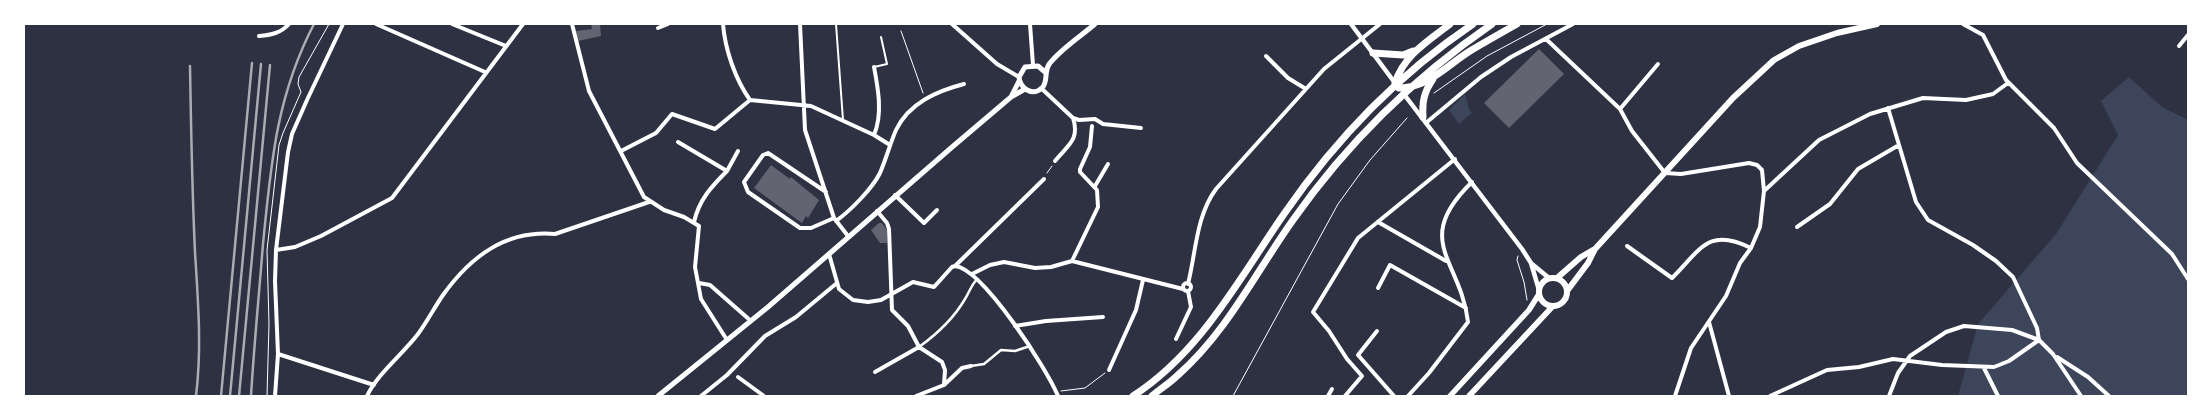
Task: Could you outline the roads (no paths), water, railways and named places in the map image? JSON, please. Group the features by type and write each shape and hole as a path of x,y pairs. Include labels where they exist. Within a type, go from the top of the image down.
{"highway":[{"path":"1450,24 1418,48 1403,64 1397,85 1412,88 1437,75 1468,52 1517,24"},
{"path":"1133,396 1169,369 1195,342 1216,316 1285,213 1345,137 1409,73 1473,24"},
{"path":"1152,396 1179,375 1204,348 1242,298 1293,220 1327,175 1374,123 1435,65 1492,24"},
{"path":"1557,278 1581,257 1594,249 1733,98 1774,60 1799,46 1837,33 1877,24"},
{"path":"1373,54 1403,55 1418,48"},
{"path":"1425,120 1423,106 1426,89 1437,75"},
{"path":"1567,291 1564,283 1557,278 1549,278 1542,282 1539,292 1542,302 1553,306 1565,300 1567,291 1588,262 1594,249"}],"main road":[{"path":"1019,79 1025,89 1033,92 1042,88 1046,80 1045,72 1051,61 1096,24"},
{"path":"1011,97 1022,69 1051,61"},
{"path":"1035,65 1045,72"},
{"path":"658,396 751,321 877,210 1011,97 1025,89"},
{"path":"1450,396 1529,310 1539,292"},
{"path":"1469,396 1553,306"}],"street":[{"path":"259,36 274,34 289,24"},
{"path":"275,396 278,354 275,281 276,250 289,143 343,24"},
{"path":"376,24 485,72"},
{"path":"452,24 506,46"},
{"path":"276,250 296,247 312,240 392,198 523,24"},
{"path":"572,24 589,91 644,197 664,210 694,222 699,226 700,232 695,267 701,299 727,340"},
{"path":"658,28 668,24"},
{"path":"723,24 724,42 743,90 750,100"},
{"path":"800,24 805,130 835,219 848,236"},
{"path":"952,24 997,64 1019,79"},
{"path":"1030,24 1035,65"},
{"path":"1351,24 1455,159 1531,263 1549,278"},
{"path":"1176,340 1191,307 1188,291 1191,286 1188,284 1199,229 1208,199 1324,69 1380,24"},
{"path":"1425,120 1468,86 1510,57 1573,24"},
{"path":"1963,24 1983,35 2008,83 2054,128 2077,163 2172,254 2188,279"},
{"path":"2179,46 2188,35"},
{"path":"1546,38 1620,109 1632,131 1665,173 1681,174 1749,163 1757,165 1762,170 1764,191 1760,227 1751,248 1740,263 1726,296 1691,348 1675,396"},
{"path":"1266,56 1288,78 1306,89"},
{"path":"1620,109 1658,64"},
{"path":"874,67 879,92 878,127 874,135"},
{"path":"1764,191 1819,140 1863,117 1923,98 1966,100 1993,94 2008,83"},
{"path":"827,192 768,153 763,154 744,182 748,192 800,228 811,228 835,219 845,214 872,185 879,173 896,130 908,112 924,99 942,90 964,84"},
{"path":"1042,88 1073,118 1079,120 1095,119 1103,124 1141,128"},
{"path":"621,151 656,133 672,114 715,129 750,100 803,104 874,135 890,145"},
{"path":"1888,108 1916,202 1928,220 1996,261 2013,277 2037,328 2039,340"},
{"path":"1055,161 1076,137 1077,130 1073,118"},
{"path":"1072,261 1098,207 1099,198 1095,186 1080,172 1090,148 1092,126"},
{"path":"678,142 727,171"},
{"path":"1797,227 1830,204 1858,170 1899,146"},
{"path":"694,222 697,210 707,192 727,171 738,151"},
{"path":"1345,396 1362,376 1346,359 1329,331 1313,312 1324,291 1358,238 1455,159"},
{"path":"1095,186 1108,164"},
{"path":"829,254 836,283 848,298 860,302 875,301 913,282 937,286 954,266 1044,179"},
{"path":"1408,396 1429,373 1468,322 1466,308 1446,261 1442,244 1443,224 1456,201 1472,182"},
{"path":"895,195 924,223 937,210"},
{"path":"366,396 418,334 450,287 488,248 502,242 542,233 555,234 591,224 649,202"},
{"path":"877,210 888,226 892,310 908,326 919,347 942,362 944,385"},
{"path":"1378,222 1446,261"},
{"path":"1627,246 1672,278 1706,243 1720,238 1735,240 1751,248"},
{"path":"972,274 1004,262 1035,268 1051,267 1072,261 1188,291"},
{"path":"1531,263 1539,292"},
{"path":"1378,288 1390,265 1466,308"},
{"path":"954,266 963,268 972,274 1015,326 1042,364 1058,396"},
{"path":"875,372 919,347 943,327 966,298 968,289 977,279"},
{"path":"1109,370 1136,310 1143,280"},
{"path":"698,283 710,285 751,321"},
{"path":"701,396 727,375 765,336 802,313 836,283"},
{"path":"1183,289 1184,284 1188,284"},
{"path":"1015,326 1046,321 1103,317"},
{"path":"1709,322 1729,396"},
{"path":"1889,396 1898,373 1916,351 1946,332 1964,326 2012,330 2039,340 2053,354 2088,377 2109,396"},
{"path":"1377,331 1358,355 1394,396"},
{"path":"1770,396 1827,370 1859,367 1893,359 1942,365 1994,367 2009,361 2039,340"},
{"path":"916,396 944,385 962,368 984,364 1001,350 1015,351 1030,346"},
{"path":"278,354 374,385"},
{"path":"2053,354 2080,396"},
{"path":"1984,368 1998,396"},
{"path":"738,377 764,396"},
{"path":"1328,396 1332,390"},
{"path":"754,396 758,392"}],"lane":[{"path":"836,24 843,122"},
{"path":"874,67 886,64 881,38"}],"railway":[{"path":"251,396 263,244 277,131 291,78 314,24"},
{"path":"221,396 252,63"},
{"path":"230,396 261,64"},
{"path":"239,396 270,65"},
{"path":"190,66 193,205 199,324 196,396"}]}
